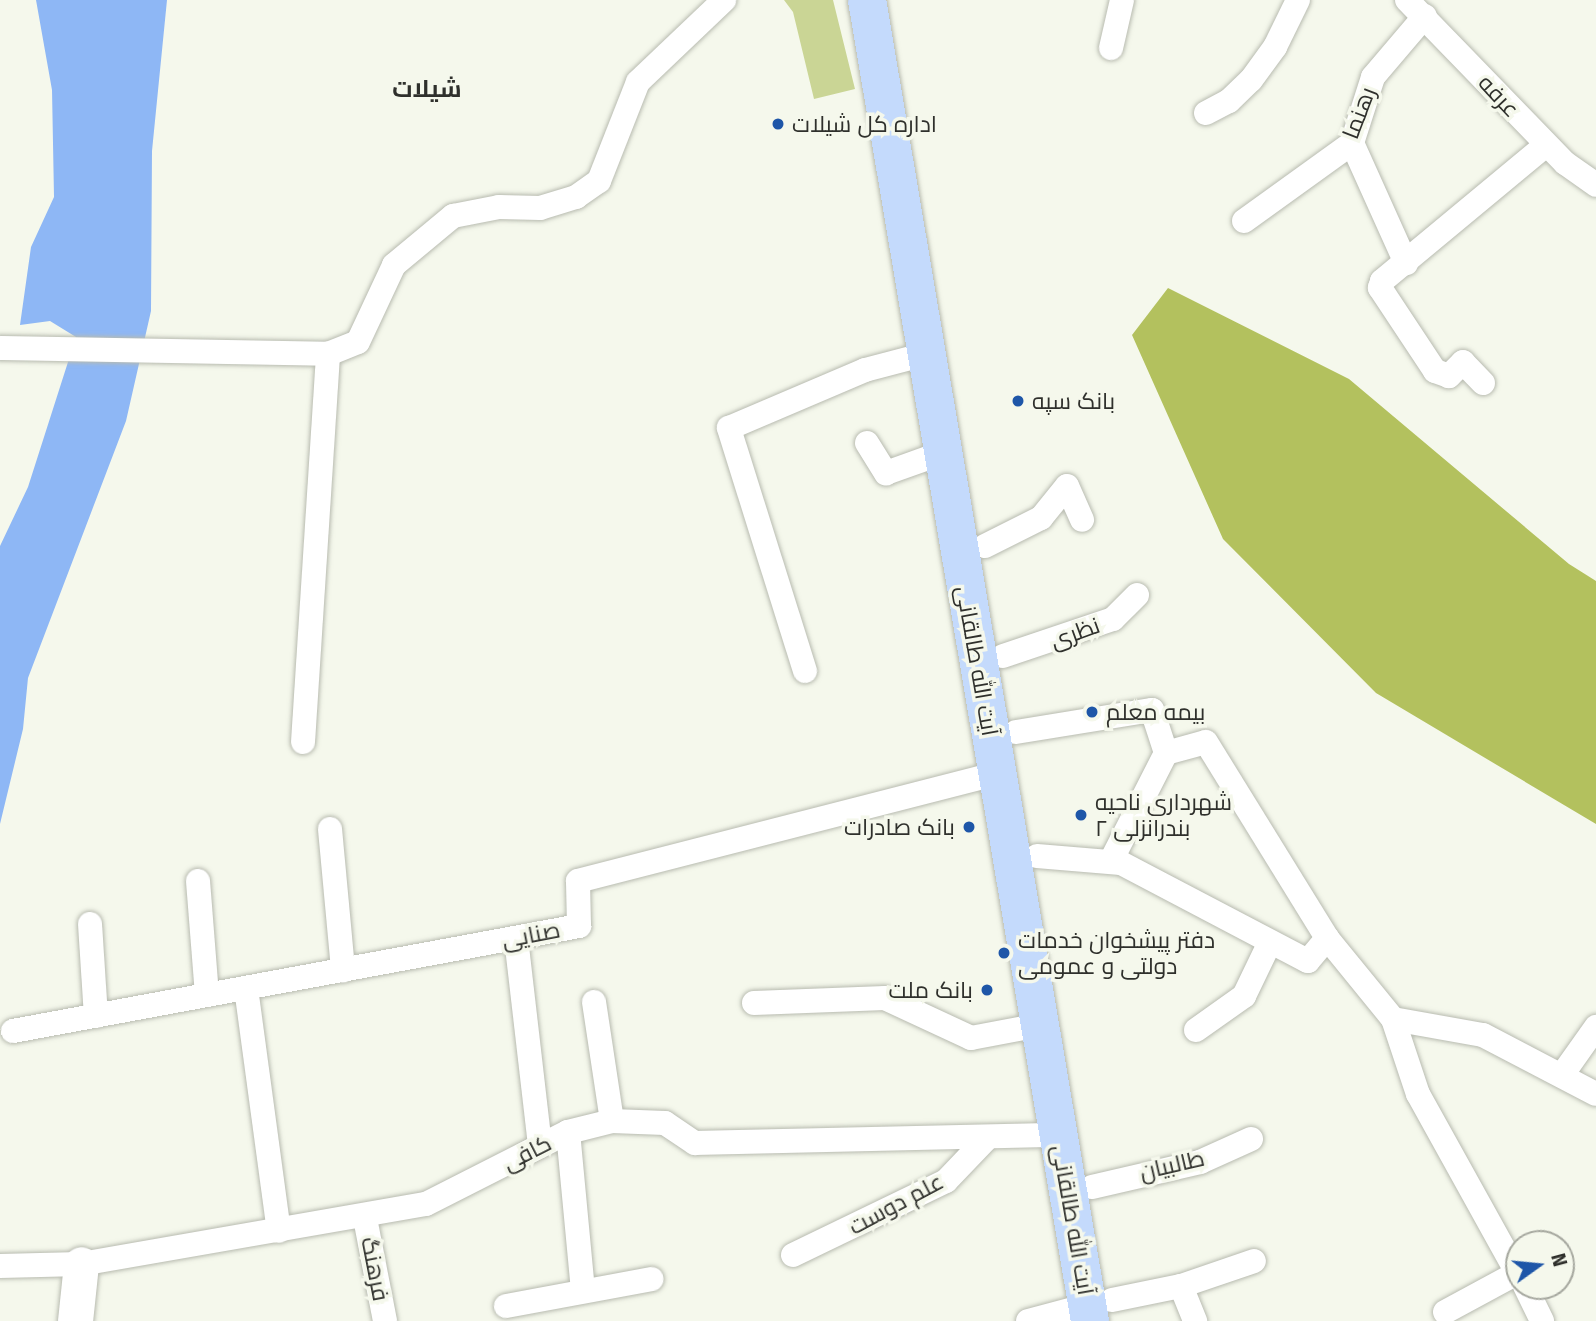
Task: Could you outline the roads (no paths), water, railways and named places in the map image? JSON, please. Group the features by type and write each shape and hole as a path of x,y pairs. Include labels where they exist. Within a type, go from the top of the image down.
{"main road":[{"name":"آیت الله طالقانی","path":"867,0 942,453 1037,856 1092,1187 1101,1312"},
{"name":"آیت الله طالقانی","path":"892,0 1003,656 1040,1025 1059,1135 1101,1312"}],"street":[{"path":"0,348 328,354 358,342 394,265 453,216 499,206 540,208 576,197 599,181 638,82 724,0"},
{"path":"1111,48 1122,0"},
{"path":"1206,113 1229,101 1251,80 1275,47 1298,0"},
{"name":"رهنما","path":"1244,221 1352,143 1373,77 1416,8"},
{"name":"عرفه","path":"1416,8 1546,145 1596,185"},
{"path":"1352,143 1406,263"},
{"path":"1483,383 1463,362 1449,376 1435,371 1380,288 1382,281 1546,145"},
{"path":"303,741 328,354"},
{"path":"805,671 729,428 864,370 926,354"},
{"path":"867,443 886,473 942,453"},
{"path":"985,546 1041,518 1067,486 1082,520"},
{"name":"نظری","path":"1003,656 1113,619 1137,595"},
{"path":"1012,758 1152,710 1166,753 1111,861"},
{"path":"1166,753 1206,742 1327,938 1393,1019 1418,1094 1505,1251"},
{"name":"صنایی","path":"13,1031 579,926 578,881 1012,758"},
{"path":"330,829 343,970"},
{"path":"1037,856 1111,861 1308,961 1327,938"},
{"path":"198,881 207,995"},
{"path":"90,924 96,1016"},
{"path":"516,938 540,1146"},
{"path":"1196,1030 1244,996 1270,942"},
{"path":"246,988 279,1231"},
{"path":"754,1003 886,998 971,1038 1040,1025"},
{"path":"594,1002 612,1121"},
{"path":"1393,1019 1483,1035 1596,1094"},
{"path":"1562,1075 1596,1027"},
{"name":"کافی","path":"0,1266 81,1264 366,1218 426,1204 568,1132 612,1121 665,1124 695,1143 1059,1135"},
{"path":"568,1132 583,1290"},
{"name":"علم دوست","path":"793,1255 946,1181 988,1137"},
{"name":"طالبیان","path":"1092,1187 1200,1162 1251,1139"},
{"name":"فرهنگ","path":"366,1218 385,1321"},
{"path":"1028,1321 1101,1312 1254,1261"},
{"path":"75,1321 81,1264"},
{"path":"506,1306 652,1279"},
{"path":"1445,1312 1505,1285"},
{"path":"1181,1286 1195,1321"},
{"path":"1531,1300 1542,1321"}],"water":[{"path":"36,0 167,0 152,151 151,311 126,421 28,678 23,729 0,824 0,546 28,487 76,337 50,321 20,325 31,247 54,197 52,90"}],"place":[{"name":"اداره کل شیلات","path":"778,124"},
{"name":"بانک سپه","path":"1018,401"},
{"name":"بیمه معلم","path":"1092,712"},
{"name":"شهرداری ناحیه ۲ بندرانزلی","path":"1081,815"},
{"name":"بانک صادرات","path":"969,827"},
{"name":"دفتر پیشخوان خدمات دولتی و عمومی","path":"1004,953"},
{"name":"بانک ملت","path":"987,990"}],"district":[{"name":"شیلات","path":"427,90"}]}
